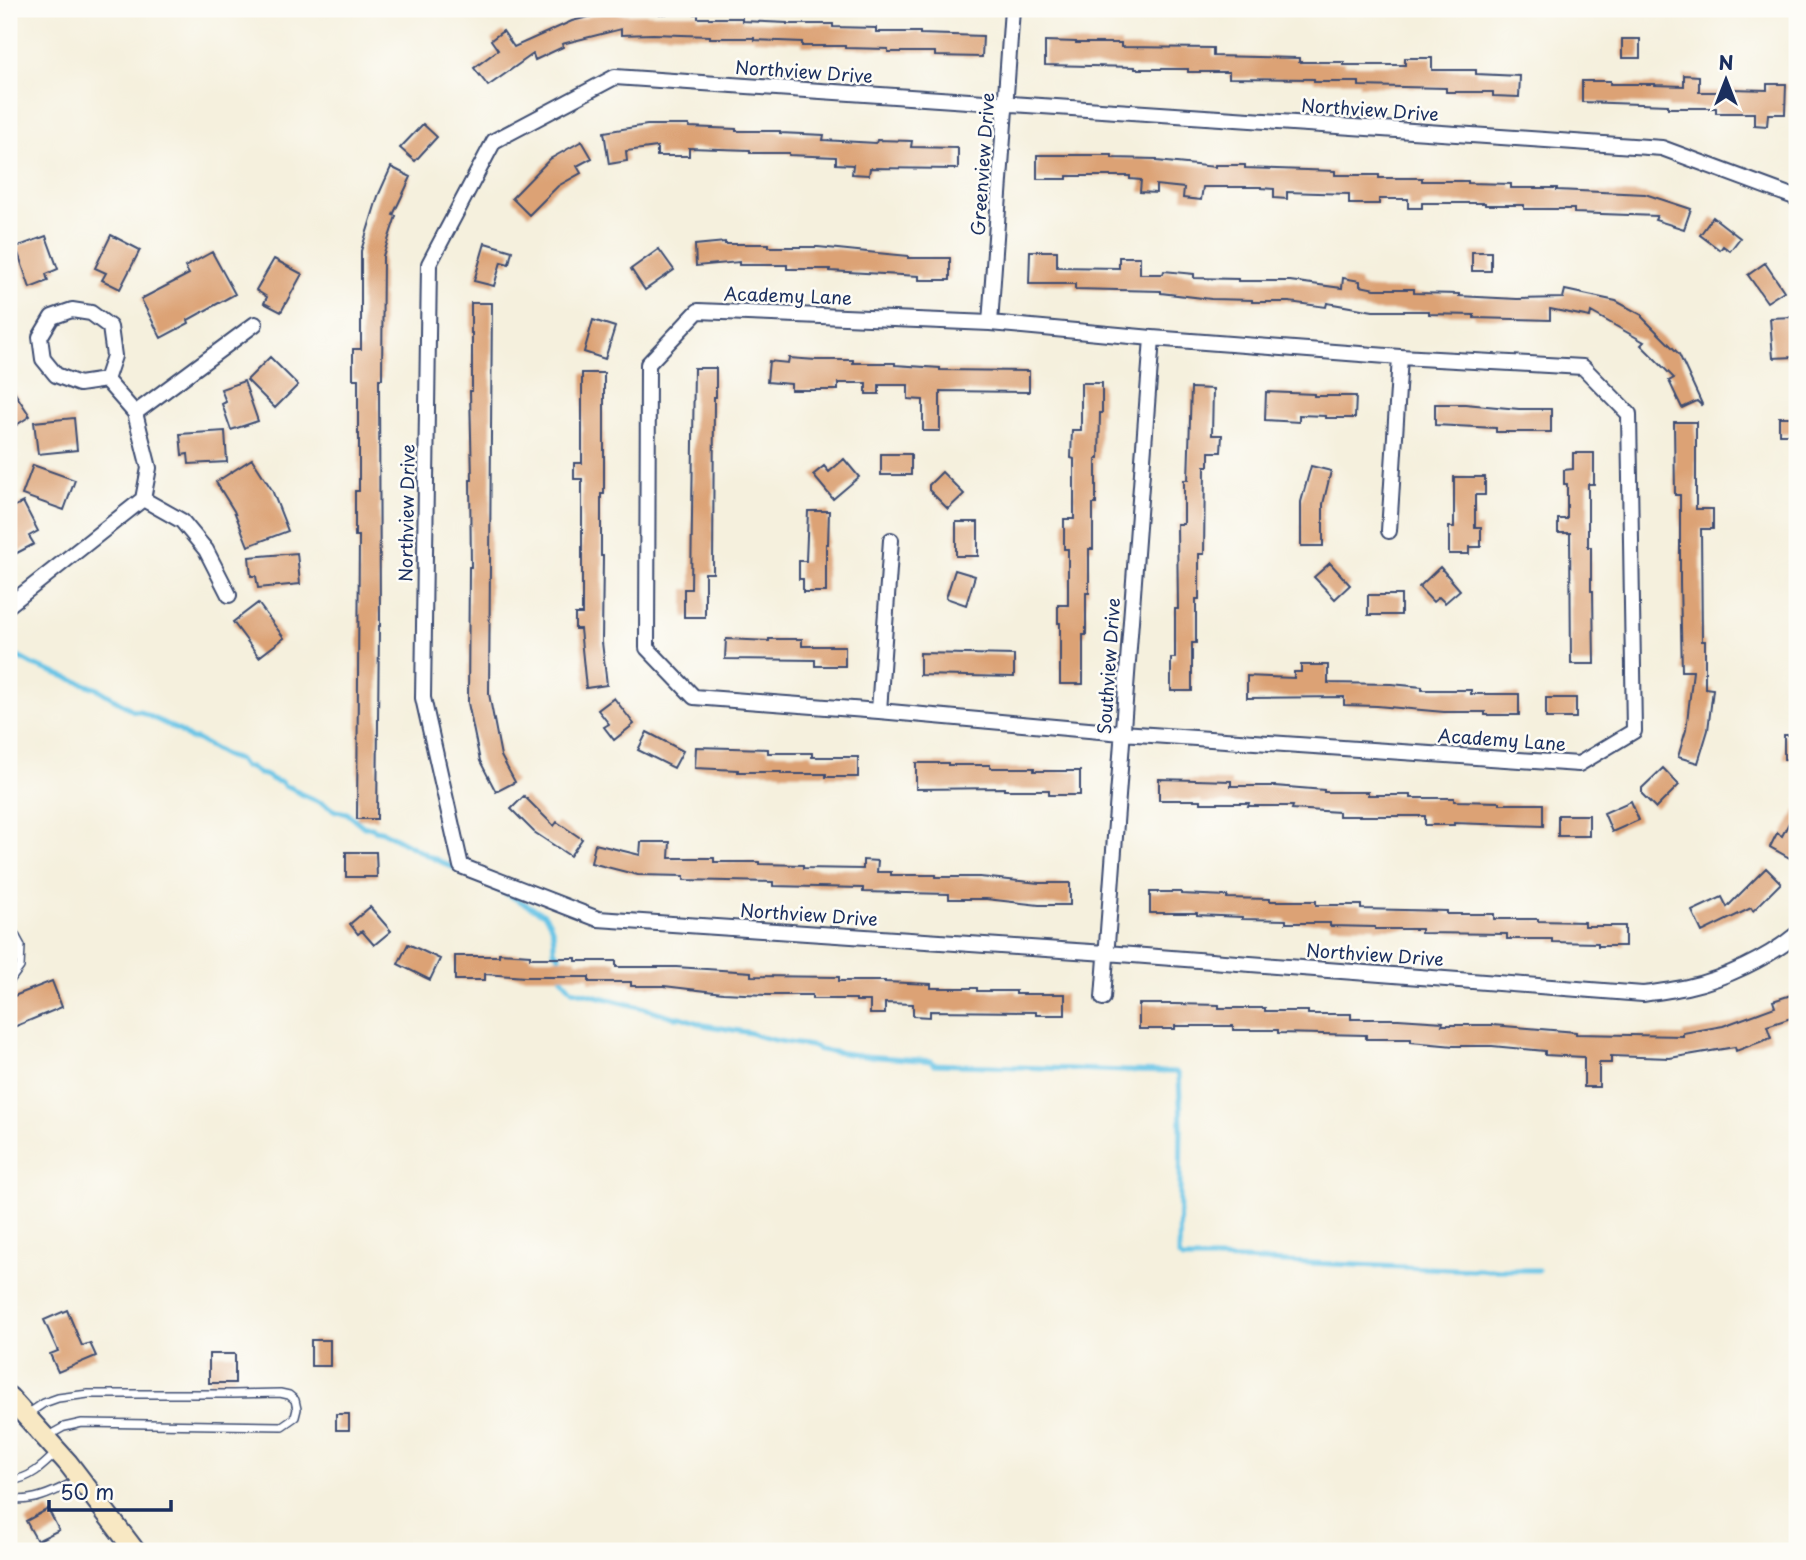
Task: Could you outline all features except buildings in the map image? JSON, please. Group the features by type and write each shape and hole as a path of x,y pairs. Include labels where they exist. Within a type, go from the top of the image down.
{"main road":[{"path":"9,1397 80,1479 135,1551"}],"street":[{"name":"Greenview Drive","path":"990,323 1012,9"},
{"name":"Northview Drive","path":"1797,198 1662,148 615,77 494,141 429,264 423,698 461,866 598,919 1106,953 1643,994 1689,987 1725,975 1778,950 1797,934"},
{"path":"72,310 92,313 110,327 114,356 106,380 79,383 56,375 43,359 40,337 52,317 72,310"},
{"name":"Academy Lane","path":"698,311 990,323 1400,357 1583,367 1629,414 1634,731 1579,764 1122,733 694,697 647,648 648,364 698,311"},
{"path":"135,413 255,324"},
{"name":"Southview Drive","path":"1103,998 1152,338"},
{"path":"1389,531 1400,357"},
{"path":"9,605 143,499 149,468 135,413 106,380"},
{"path":"143,499 182,521 206,550 229,594"},
{"path":"878,711 891,540"}],"lane":[{"path":"9,924 20,947 20,967 9,982"},
{"path":"9,1481 19,1480 37,1472 64,1427 82,1423 282,1426 295,1417 297,1409 295,1400 280,1393 88,1395 58,1398 25,1415"},
{"path":"9,1495 11,1499 21,1501 39,1498 80,1479"}],"waterway":[{"path":"9,652 33,665 98,689 134,711 139,711 180,731 190,739 196,739 228,757 239,760 244,767 250,767 259,774 281,782 336,811 347,813 364,827 384,832 429,856 459,868"},
{"path":"480,880 544,914 552,927 554,951 559,955 560,963"},
{"path":"560,973 572,990 704,1025 816,1047 819,1050 932,1061 933,1064 1176,1072 1179,1075 1181,1124 1179,1256 1182,1259 1538,1270"}]}
